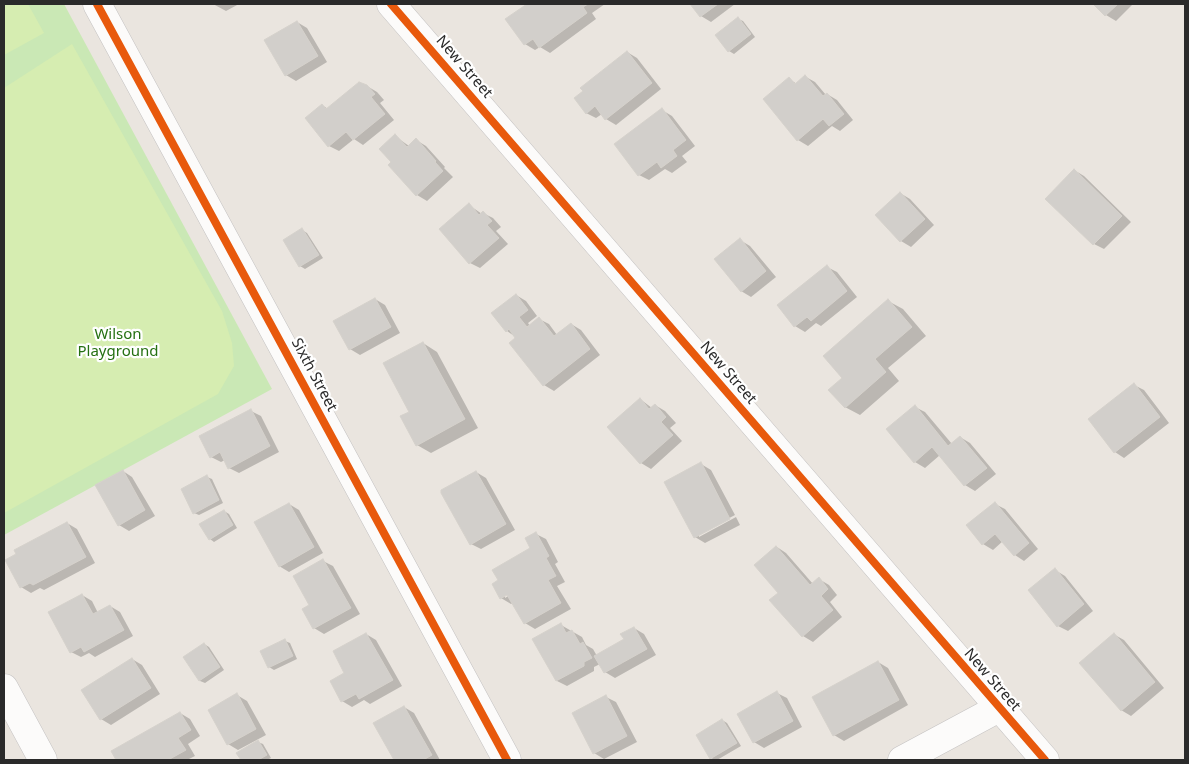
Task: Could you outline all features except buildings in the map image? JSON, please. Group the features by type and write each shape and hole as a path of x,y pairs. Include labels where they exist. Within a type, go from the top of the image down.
{"street":[{"name":"Sixth Street","path":"97,4 507,760"},
{"name":"New Street","path":"391,4 1044,760"},
{"path":"4,688 43,760"},
{"path":"902,760 998,708"}],"green space":[{"name":"Wilson Playground","path":"4,4 64,4 272,389 4,535"},
{"path":"4,4 28,4 44,33 4,55"},
{"name":"Wilson Playground","path":"72,44 222,311 232,343 234,366 218,394 4,513 4,88"}],"cycle path":[{"path":"97,4 507,760"},
{"path":"391,4 1045,760"}]}
